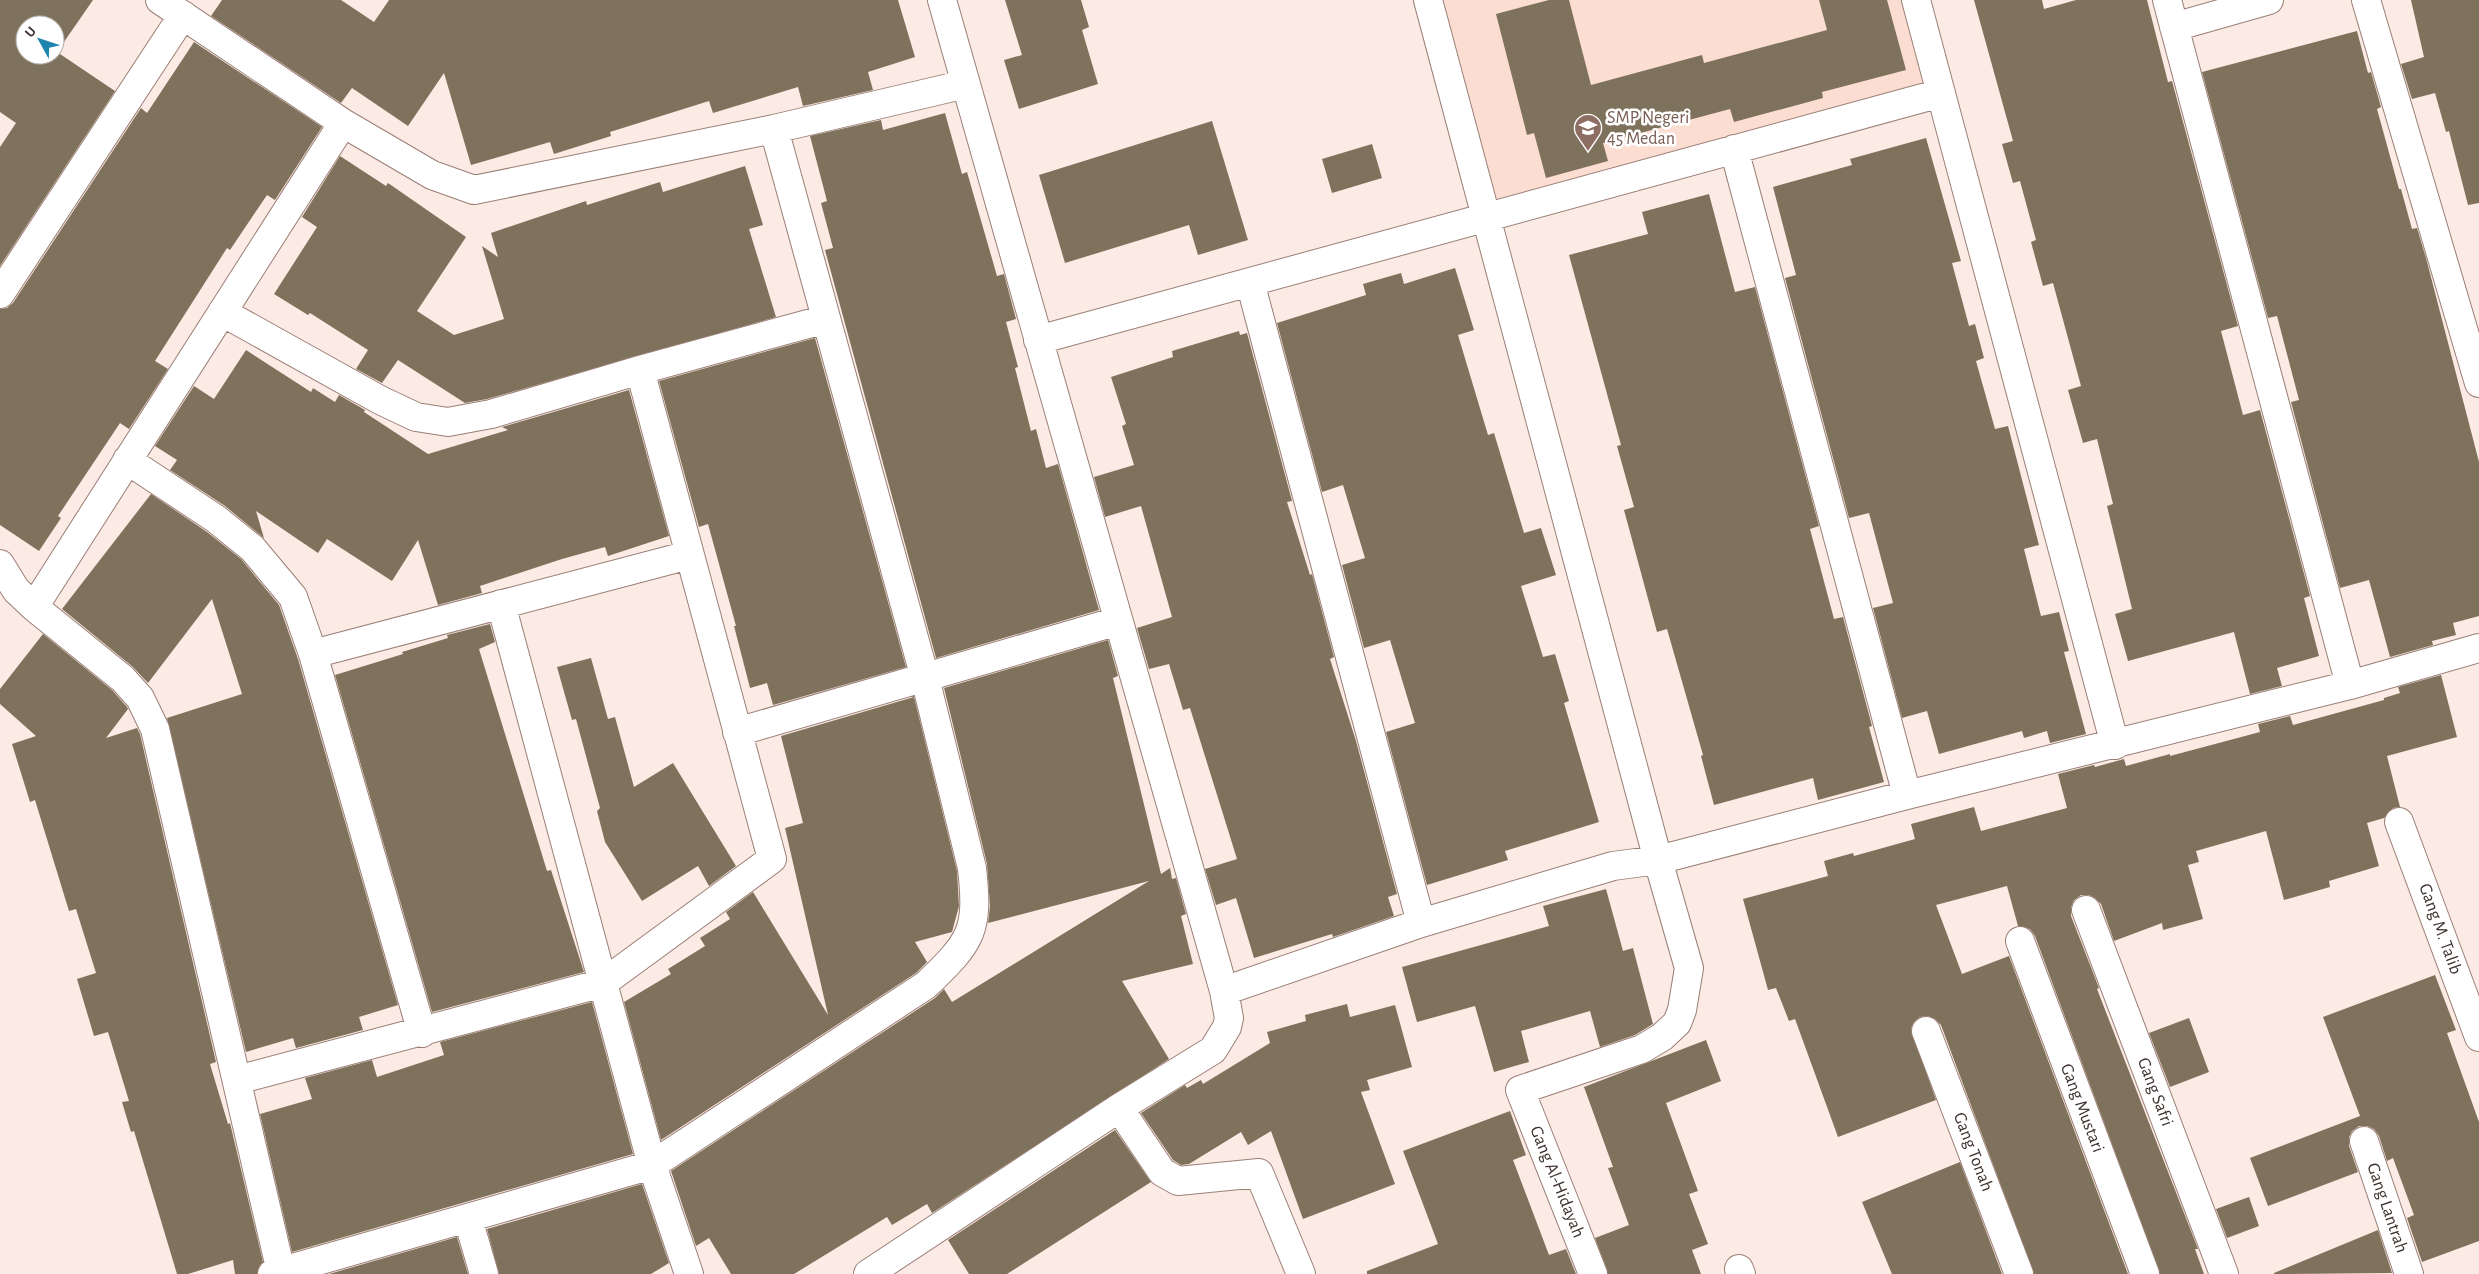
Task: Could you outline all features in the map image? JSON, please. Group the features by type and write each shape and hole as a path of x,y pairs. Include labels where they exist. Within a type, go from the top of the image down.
{"street":[{"path":"160,0 343,123 432,175 474,190 774,129 966,84"},
{"path":"868,1274 1218,1045 1229,1018 1224,991 942,0"},
{"path":"1428,0 1658,860"},
{"path":"1916,0 2115,745"},
{"path":"2167,0 2350,686"},
{"path":"2174,27 2269,0"},
{"path":"2366,0 2479,383"},
{"path":"0,294 183,15"},
{"path":"1038,340 1941,93"},
{"path":"34,607 343,123"},
{"path":"0,564 16,590 123,680 140,698 154,729 236,1080 276,1273 468,1219 652,1164 926,985 956,956 968,937 974,919 972,868 924,678 774,129"},
{"path":"1734,149 1907,795"},
{"path":"1250,282 1421,923"},
{"path":"222,312 380,400 416,417 448,422 491,414 826,318"},
{"path":"236,1080 422,1033 603,983 772,859 640,370"},
{"path":"127,460 216,519 252,548 293,597 313,654 422,1033"},
{"path":"313,654 689,555"},
{"path":"501,604 652,1164 689,1274"},
{"path":"737,732 1118,621"},
{"path":"1224,991 1421,923 1613,866 1658,860 1907,795 2350,686 2479,648"},
{"name":"Gang M. Talib","path":"2399,822 2479,1037"},
{"name":"Gang Al-Hidayah","path":"1593,1274 1520,1090 1642,1049 1662,1037 1677,1023 1682,1010 1689,968 1658,860"},
{"name":"Gang Safri","path":"2086,910 2224,1274"},
{"name":"Gang Mustari","path":"2020,941 2145,1274"},
{"name":"Gang Tonah","path":"1926,1030 2020,1274"},
{"path":"1119,1108 1162,1172 1178,1181 1259,1173 1301,1274"},
{"name":"Gang Lantrah","path":"2364,1141 2409,1274"},
{"path":"468,1219 484,1274"}],"shaded area":[{"name":"SMP Negeri 45 Medan","path":"1428,0 1905,0 1927,87 1486,217"}],"building":[{"path":"0,0 93,0 65,40 65,15 15,15 15,65 65,65 65,57 115,91 0,266 0,147 16,123 0,112"},
{"path":"222,0 341,0 374,22 389,0 898,0 915,57 868,72 873,90 803,106 798,87 713,113 709,101 610,132 611,136 554,154 550,142 471,165 444,73 408,126 352,88 341,103 211,16"},
{"path":"1005,0 1081,0 1089,27 1082,30 1098,84 1019,109 1004,60 1022,55"},
{"path":"1549,0 1569,0 1591,85 1702,55 1704,63 1827,30 1819,0 1887,0 1906,70 1822,92 1823,98 1734,122 1730,109 1603,143 1608,161 1546,178 1534,133 1527,135 1496,14"},
{"path":"1974,0 2042,0 2044,9 2076,0 2147,0 2168,82 2172,81 2238,326 2221,331 2243,415 2260,410 2310,596 2304,598 2319,656 2277,668 2282,686 2250,694 2234,632 2128,661 2115,614 2132,609 2107,506 2113,504 2097,439 2083,443 2068,390 2081,386 2053,283 2043,286 2031,242 2036,240 2020,181 2013,183 2002,144 2013,141"},
{"path":"2411,0 2479,0 2479,203 2468,205 2449,131 2446,132 2435,93 2412,99 2401,64 2424,57"},
{"path":"2357,31 2368,73 2371,72 2381,107 2377,109 2399,189 2401,189 2412,229 2417,228 2426,258 2479,462 2479,616 2453,623 2456,635 2432,641 2433,645 2390,657 2369,580 2340,588 2291,402 2299,400 2277,316 2268,318 2202,72"},
{"path":"194,42 322,127 275,200 267,195 230,250 227,248 155,361 168,369 129,429 120,423 58,516 61,518 39,551 0,525 0,309 7,308 13,303 141,108 147,113"},
{"path":"945,113 962,174 967,172 997,276 1004,274 1016,319 1006,322 1018,367 1015,368 1031,431 1036,429 1046,468 1058,464 1099,610 936,658 825,250 833,248 821,203 827,201 810,136 881,120 883,130"},
{"path":"1212,121 1248,240 1198,255 1189,225 1065,263 1039,175"},
{"path":"1926,138 1961,261 1952,263 1969,326 1975,324 1984,358 1976,361 1995,429 2008,426 2039,545 2024,549 2041,616 2059,612 2069,651 2064,652 2086,734 2050,743 2047,731 2024,738 2022,731 1939,754 1927,711 1902,718 1873,608 1893,603 1869,513 1849,518 1785,278 1796,275 1773,187 1852,165 1850,159"},
{"path":"1372,144 1382,178 1332,193 1322,159"},
{"path":"340,156 386,186 388,183 466,237 417,311 454,335 504,319 482,246 498,257 491,233 586,201 587,205 660,182 663,192 745,166 763,225 749,229 776,317 487,399 465,403 398,360 382,383 356,369 368,350 310,313 308,315 274,294 317,227 302,217"},
{"path":"1709,194 1735,292 1755,287 1819,526 1810,529 1834,619 1843,617 1872,726 1869,727 1884,782 1818,800 1813,778 1714,805 1701,756 1703,755 1667,629 1657,632 1624,510 1634,507 1617,446 1621,445 1569,255 1648,234 1642,212"},
{"path":"1455,268 1474,330 1458,335 1488,435 1494,433 1524,533 1541,528 1556,575 1521,586 1543,657 1555,654 1569,701 1564,703 1599,822 1505,851 1508,860 1427,885 1386,732 1415,723 1390,640 1364,648 1342,565 1365,558 1343,485 1322,492 1277,323 1366,295 1363,284 1401,273 1404,284"},
{"path":"1239,331 1240,335 1247,333 1292,501 1287,502 1310,575 1312,574 1334,657 1330,659 1356,741 1397,894 1388,897 1394,916 1333,937 1332,934 1254,958 1236,898 1216,905 1205,869 1237,859 1190,708 1183,710 1169,664 1149,669 1137,628 1172,617 1141,506 1105,517 1094,477 1134,465 1122,426 1126,424 1111,377 1173,357 1172,351"},
{"path":"815,338 906,667 773,705 767,683 750,688 734,626 736,626 708,524 699,527 659,381"},
{"path":"246,350 311,392 313,388 335,402 339,395 365,410 364,412 428,454 508,430 502,427 629,390 669,536 608,556 605,547 562,559 480,586 482,593 438,605 418,540 392,581 327,539 318,553 256,511 264,538 225,506 170,470 177,460 155,446 194,386 214,399"},
{"path":"151,494 207,532 241,559 279,605 298,659 398,1005 359,1017 363,1030 296,1048 293,1038 246,1052 167,718 242,694 212,599 148,683 133,667 62,609"},
{"path":"490,624 495,642 479,649 547,871 551,870 584,972 432,1012 335,675 448,638 447,635"},
{"path":"43,634 112,690 127,707 128,709 106,738 137,728 140,734 216,1062 210,1064 228,1124 230,1123 263,1262 257,1274 235,1274 233,1260 188,1274 177,1274 134,1131 131,1132 122,1102 129,1101 108,1032 94,1036 77,979 96,973 76,909 69,911 35,800 30,802 12,744 36,736 0,704 0,689"},
{"path":"1108,640 1118,676 1113,678 1161,874 1170,868 1172,879 1176,878 1186,914 1181,916 1193,964 1122,981 1169,1059 932,1213 927,1204 892,1225 887,1217 794,1274 731,1274 709,1238 696,1246 671,1171 935,998 944,989 952,1002 1149,881 988,923 990,906 987,864 944,688"},
{"path":"591,658 608,719 615,717 634,787 673,763 736,866 709,886 698,866 642,901 605,842 597,811 600,808 576,719 572,720 557,667"},
{"path":"2441,675 2457,737 2387,756 2400,807 2393,808 2384,818 2367,823 2379,866 2329,881 2330,887 2284,900 2266,831 2196,851 2199,862 2188,865 2203,919 2163,930 2162,923 2114,941 2101,904 2095,898 2089,895 2081,895 2074,900 2071,907 2071,916 2099,988 2097,989 2198,1249 2195,1249 2204,1274 2160,1274 2035,936 2030,929 2018,926 2007,886 1936,905 1962,974 2009,956 2128,1274 2034,1274 1941,1025 1935,1019 1928,1016 1920,1017 1914,1022 1911,1029 1936,1100 1838,1137 1795,1019 1789,1021 1776,988 1768,990 1743,899 1828,876 1824,861 1853,853 1854,856 1915,839 1911,824 1974,807 1981,831 2067,808 2058,774 2124,759 2126,766 2170,754 2170,756 2260,732 2258,724 2290,716 2293,725 2384,700 2384,698 2400,693 2398,687"},
{"path":"914,697 957,871 959,906 952,932 915,942 927,962 916,973 661,1140 624,1002 671,974 668,969 705,946 700,938 730,919 726,912 753,892 828,1015 785,828 803,823 781,736"},
{"path":"1606,889 1623,951 1633,948 1653,1024 1635,1035 1600,1047 1590,1011 1521,1031 1529,1062 1494,1072 1475,1006 1417,1022 1402,967 1549,926 1543,906"},
{"path":"2435,975 2456,1030 2447,1033 2479,1122 2479,1241 2422,1262 2407,1218 2414,1215 2393,1158 2387,1161 2379,1136 2374,1129 2367,1126 2359,1126 2352,1131 2349,1137 2349,1146 2358,1172 2268,1206 2250,1158 2360,1116 2323,1017"},
{"path":"592,1002 633,1154 292,1252 260,1114 312,1099 305,1078 372,1060 377,1077 444,1055 440,1042"},
{"path":"1347,1004 1350,1017 1395,1005 1412,1067 1367,1080 1370,1090 1361,1092 1395,1184 1303,1219 1271,1131 1248,1145 1241,1132 1189,1164 1181,1165 1173,1160 1141,1113 1185,1085 1187,1088 1201,1080 1203,1084 1270,1043 1267,1032 1306,1021 1305,1015"},
{"path":"2189,1018 2209,1072 2170,1087 2149,1033"},
{"path":"1706,1040 1721,1081 1666,1103 1698,1191 1689,1194 1708,1244 1692,1250 1701,1274 1608,1274 1595,1238 1629,1225 1608,1168 1613,1167 1584,1087"},
{"path":"1510,1111 1526,1155 1513,1160 1549,1255 1566,1249 1576,1274 1367,1274 1367,1271 1438,1244 1403,1151"},
{"path":"1115,1130 1151,1182 1007,1274 969,1274 948,1240"},
{"path":"1960,1162 2002,1274 1892,1274 1862,1202"},
{"path":"642,1184 669,1263 651,1274 499,1274 487,1229"},
{"path":"2249,1197 2259,1226 2227,1238 2216,1209"},
{"path":"2378,1230 2392,1273 2274,1274 2274,1273"},
{"path":"457,1237 468,1274 329,1274"}],"place":[{"name":"SMP Negeri 45 Medan","path":"1588,152"}]}
